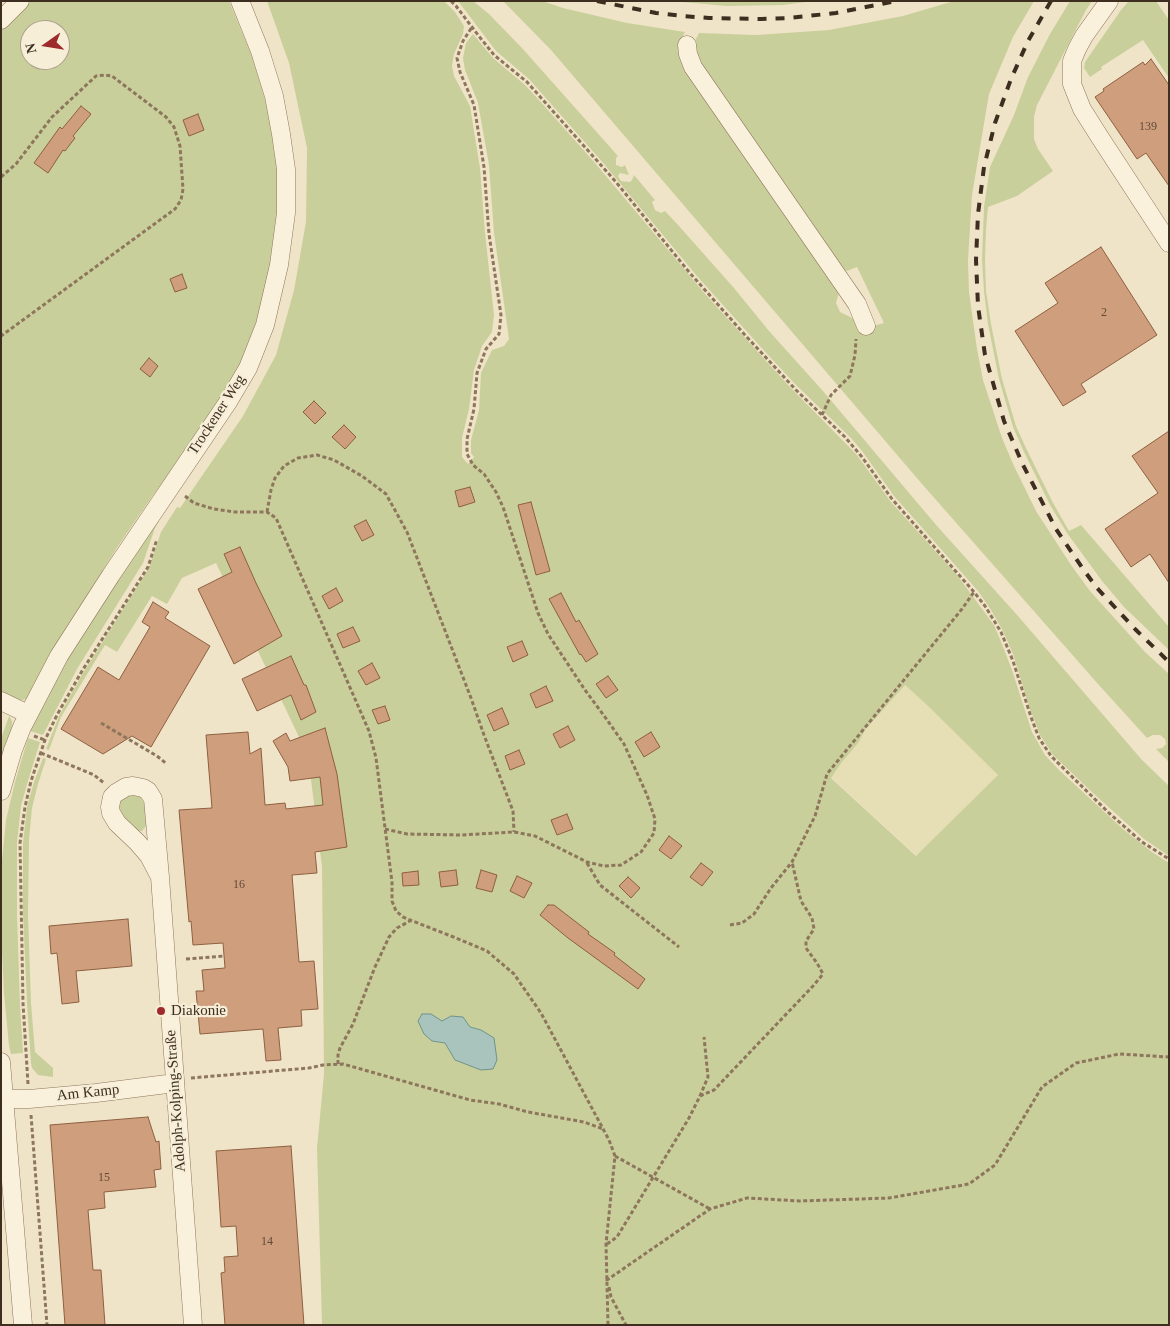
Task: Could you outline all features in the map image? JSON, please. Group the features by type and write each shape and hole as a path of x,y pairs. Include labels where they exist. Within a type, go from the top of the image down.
{"street":[{"path":"1,20 20,1"},
{"name":"Trockener Weg","path":"1,791 13,750 28,714 59,656 111,575 228,402 248,368 265,325 280,256 286,213 286,169 282,134 274,96 240,1"},
{"path":"1109,1 1077,49 1072,61 1072,84 1082,109 1169,243"},
{"path":"687,45 693,67 857,304 861,332"},
{"path":"1,701 28,714"},
{"name":"Adolph-Kolping-Straße","path":"160,877 149,856 138,842 117,824 111,813 110,801 116,793 126,787 143,788 151,794 153,799 160,877 193,1325"},
{"path":"1,1062 22,1325"},
{"name":"Am Kamp","path":"3,1099 30,1099 96,1093 175,1083"}],"path":[{"path":"451,1 494,55 527,82 616,182 695,279 751,342 862,456 892,499 974,592 1001,632 1013,660 1039,738 1051,756 1136,836 1169,859"},
{"path":"385,829 408,834 462,835 514,832 535,836 587,862 604,866 621,865 641,852 654,833 655,818 647,795 624,744 548,634 538,613 503,507 484,474 473,465 467,454 467,440 474,409 477,373 486,349 499,334 500,315 489,234 484,166 477,122 474,105 460,72 457,58 462,41 472,27"},
{"path":"1,177 16,164 52,117 96,76 105,75 112,76 166,117 174,127 180,146 183,189 181,200 175,209 1,336"},
{"path":"822,415 831,395 850,376 861,332"},
{"path":"267,512 271,490 284,466 298,458 317,455 334,460 362,476 386,494 407,532 471,698 513,811 514,832"},
{"path":"171,485 194,503 214,509 235,512 267,512 276,518 369,731 376,758 392,882 392,901 396,911 403,917 487,951 514,974 541,1013 604,1130 615,1156 606,1244 608,1325"},
{"path":"47,1325 23,1003 20,843 25,807 46,740 57,715 82,671 148,567 160,531"},
{"path":"730,925 742,923 754,914 770,888 792,862 815,816 827,774 974,592"},
{"path":"101,723 157,756 167,764"},
{"path":"42,752 94,775 116,793"},
{"path":"587,862 600,885 679,947"},
{"path":"700,1096 714,1090 814,986 823,974 806,948 806,941 814,929 812,918 801,901 792,862"},
{"path":"338,1064 340,1048 353,1024 389,937 397,928 410,920"},
{"path":"186,959 224,956"},
{"path":"606,1244 617,1237 689,1118 700,1096 708,1077 704,1038"},
{"path":"607,1280 710,1209 748,1198 799,1201 889,1198 969,1184 995,1165 1042,1087 1076,1063 1119,1054 1169,1057"},
{"path":"20,1058 27,1057"},
{"path":"175,1083 186,1079 338,1064 470,1100 584,1122 604,1130"},
{"path":"615,1156 710,1209"},
{"path":"607,1280 611,1297 626,1325"}],"shaded area":[{"path":"905,685 998,775 917,856 831,777 859,742 865,730"}],"green space":[{"path":"31,1 229,1 253,59 265,99 278,170 278,213 270,264 257,322 240,365 223,398 116,549 26,699 18,701 1,695 1,28 12,16"},
{"path":"267,1 444,1 455,12 464,26 463,34 454,54 452,66 454,76 470,106 480,168 494,315 492,332 482,346 474,370 469,409 462,438 462,457 468,464 474,457 471,453 471,440 479,410 481,373 492,350 504,346 509,339 494,233 489,165 478,103 465,70 463,58 466,43 473,34 493,58 525,85 539,100 595,163 706,295 789,386 857,455 891,502 957,575 994,625 1012,670 1032,732 1045,755 1123,829 1169,863 1169,1325 322,1325 317,1148 324,1074 322,867 308,756 216,563 182,578 167,604 152,596 117,652 105,645 61,717 49,750 46,749 59,716 83,673 149,568 161,532 177,507 180,508 243,416 276,355 294,290 306,222 307,148 289,63","holes":["905,685 998,775 916,856 831,778 859,742 865,730","451,1016 470,1027 481,1030 455,1060 445,1043 432,1041 442,1021"]},
{"path":"458,1 473,1 489,14 522,48 618,156 616,158 616,165 622,167 625,165 629,175 620,173 618,176 621,181 630,182 634,175 655,200 652,202 655,210 661,213 665,211 679,226 823,391 937,526 1018,616 1142,760 1169,786 1169,856 1144,839 1053,755 1040,735 1013,654 1003,631 978,591 894,496 851,438 795,384 758,344 696,275 604,164 529,79 496,51"},
{"path":"503,1 542,1 563,8 627,23 685,32 678,45 678,51 683,55 840,289 836,303 840,312 858,321 862,329 884,323 857,267 847,271 836,266 698,65 693,45 699,33 756,35 829,30 903,16 954,1 1034,1 1013,37 989,94 972,195 968,260 969,292 977,349 983,380 1002,438 1036,511 1090,591 1145,652 1169,674 1169,762 1156,749 1162,748 1166,744 1165,739 1160,735 1153,735 1147,738 1098,684 922,484 551,50"},
{"path":"671,1 814,1 783,5 727,6"},
{"path":"1070,1 1092,1 1037,105 1034,117 1034,139 1038,149 1053,171 1017,196 988,207 985,260 986,291 991,324 1002,379 1016,426 1053,503 1069,531 1081,525 1169,627 1169,650 1124,607 1102,581 1067,533 1050,505 1013,427 999,379 988,324 982,260 984,207 990,167 1014,115 1028,77 1050,34"},
{"path":"1129,1 1156,1 1169,20 1169,78 1143,40 1101,67 1102,69 1090,77 1084,68 1085,62"},
{"path":"161,514 143,563 77,669 43,735 30,731 35,717 65,660"},
{"path":"9,716 12,721 12,730 1,761 1,739"},
{"path":"28,738 40,742 21,806 17,843 17,914 23,1053 11,1054 4,993 1,931 2,860 6,820"},
{"path":"43,758 46,759 32,808 29,840 28,914 31,1003 35,1052 53,1068 53,1077 38,1075 32,1068 31,1063 23,913 23,843 27,807"},
{"path":"132,794 140,797 145,805 146,826 142,831 134,829 118,811 123,798"}],"water":[{"path":"422,1014 431,1014 442,1021 451,1016 463,1017 470,1027 481,1030 494,1038 497,1060 493,1069 481,1070 455,1060 445,1043 432,1041 424,1034 418,1021"}],"building":[{"path":"1151,59 1169,85 1169,186 1146,153 1137,159 1095,97 1104,91 1103,89 1143,62 1145,65"},
{"path":"81,106 91,114 73,136 75,138 65,151 63,150 48,173 34,163 60,127 62,129"},
{"path":"198,114 204,130 189,136 183,120"},
{"path":"1101,247 1157,335 1081,384 1086,392 1063,406 1015,331 1058,303 1045,283"},
{"path":"182,274 187,288 175,292 170,279"},
{"path":"149,358 158,366 150,377 140,369"},
{"path":"314,401 326,413 315,424 303,412"},
{"path":"344,425 356,437 345,449 332,437"},
{"path":"1169,431 1169,583 1150,554 1131,567 1105,529 1158,493 1132,456"},
{"path":"470,487 475,502 459,507 455,491"},
{"path":"531,502 550,571 536,575 518,505"},
{"path":"366,520 374,535 362,541 354,526"},
{"path":"240,547 282,636 234,664 198,589 232,572 224,554"},
{"path":"336,588 343,601 329,609 322,596"},
{"path":"561,593 576,622 579,620 598,654 586,662 580,655 549,599"},
{"path":"153,602 169,612 165,618 210,646 151,747 132,736 103,754 61,729 98,667 119,680 150,627 142,622"},
{"path":"353,627 360,641 343,648 337,634"},
{"path":"522,641 528,655 513,662 507,647"},
{"path":"291,656 304,685 306,685 316,712 301,720 291,695 257,711 242,679"},
{"path":"372,663 380,678 366,685 358,671"},
{"path":"608,676 618,690 606,698 596,684"},
{"path":"546,686 553,701 536,708 530,694"},
{"path":"385,706 390,720 378,724 372,710"},
{"path":"502,708 509,724 494,731 487,715"},
{"path":"568,726 575,740 560,748 553,734"},
{"path":"325,728 337,774 347,847 315,852 317,873 292,875 299,962 314,961 318,1009 301,1010 302,1026 278,1028 281,1060 266,1061 263,1029 200,1034 196,991 204,991 202,970 225,968 223,943 193,945 191,921 189,922 179,810 212,808 206,735 248,732 250,754 261,748 265,805 285,803 286,809 323,805 320,777 290,781 288,767 273,741 286,733 290,741"},
{"path":"651,732 660,747 644,757 635,742"},
{"path":"519,750 525,764 510,770 505,756"},
{"path":"567,814 573,829 557,835 551,820"},
{"path":"669,836 682,846 671,859 659,850"},
{"path":"701,863 713,872 702,886 690,877"},
{"path":"456,870 458,885 441,887 439,872"},
{"path":"481,870 497,875 492,892 476,888"},
{"path":"418,871 419,885 403,886 402,873"},
{"path":"517,876 532,883 524,898 510,891"},
{"path":"628,877 640,888 631,898 619,886"},
{"path":"548,905 554,905 645,979 638,989 540,915"},
{"path":"128,919 132,966 76,971 79,1002 62,1004 57,953 51,954 49,926"},
{"path":"148,1117 156,1142 159,1141 161,1169 154,1170 156,1187 104,1192 105,1208 88,1210 93,1270 101,1270 105,1325 65,1325 50,1125"},
{"path":"291,1146 304,1325 225,1325 221,1273 225,1272 224,1257 238,1256 236,1226 221,1227 216,1151"}],"railway":[{"path":"597,1 656,13 683,16 761,19 836,13 896,1"},
{"path":"1051,1 1028,41 1011,79 995,123 984,167 978,214 976,260 978,306 985,355 1004,421 1023,465 1056,529 1097,588 1169,662"}],"place":[{"name":"Diakonie","path":"161,1011"}]}
